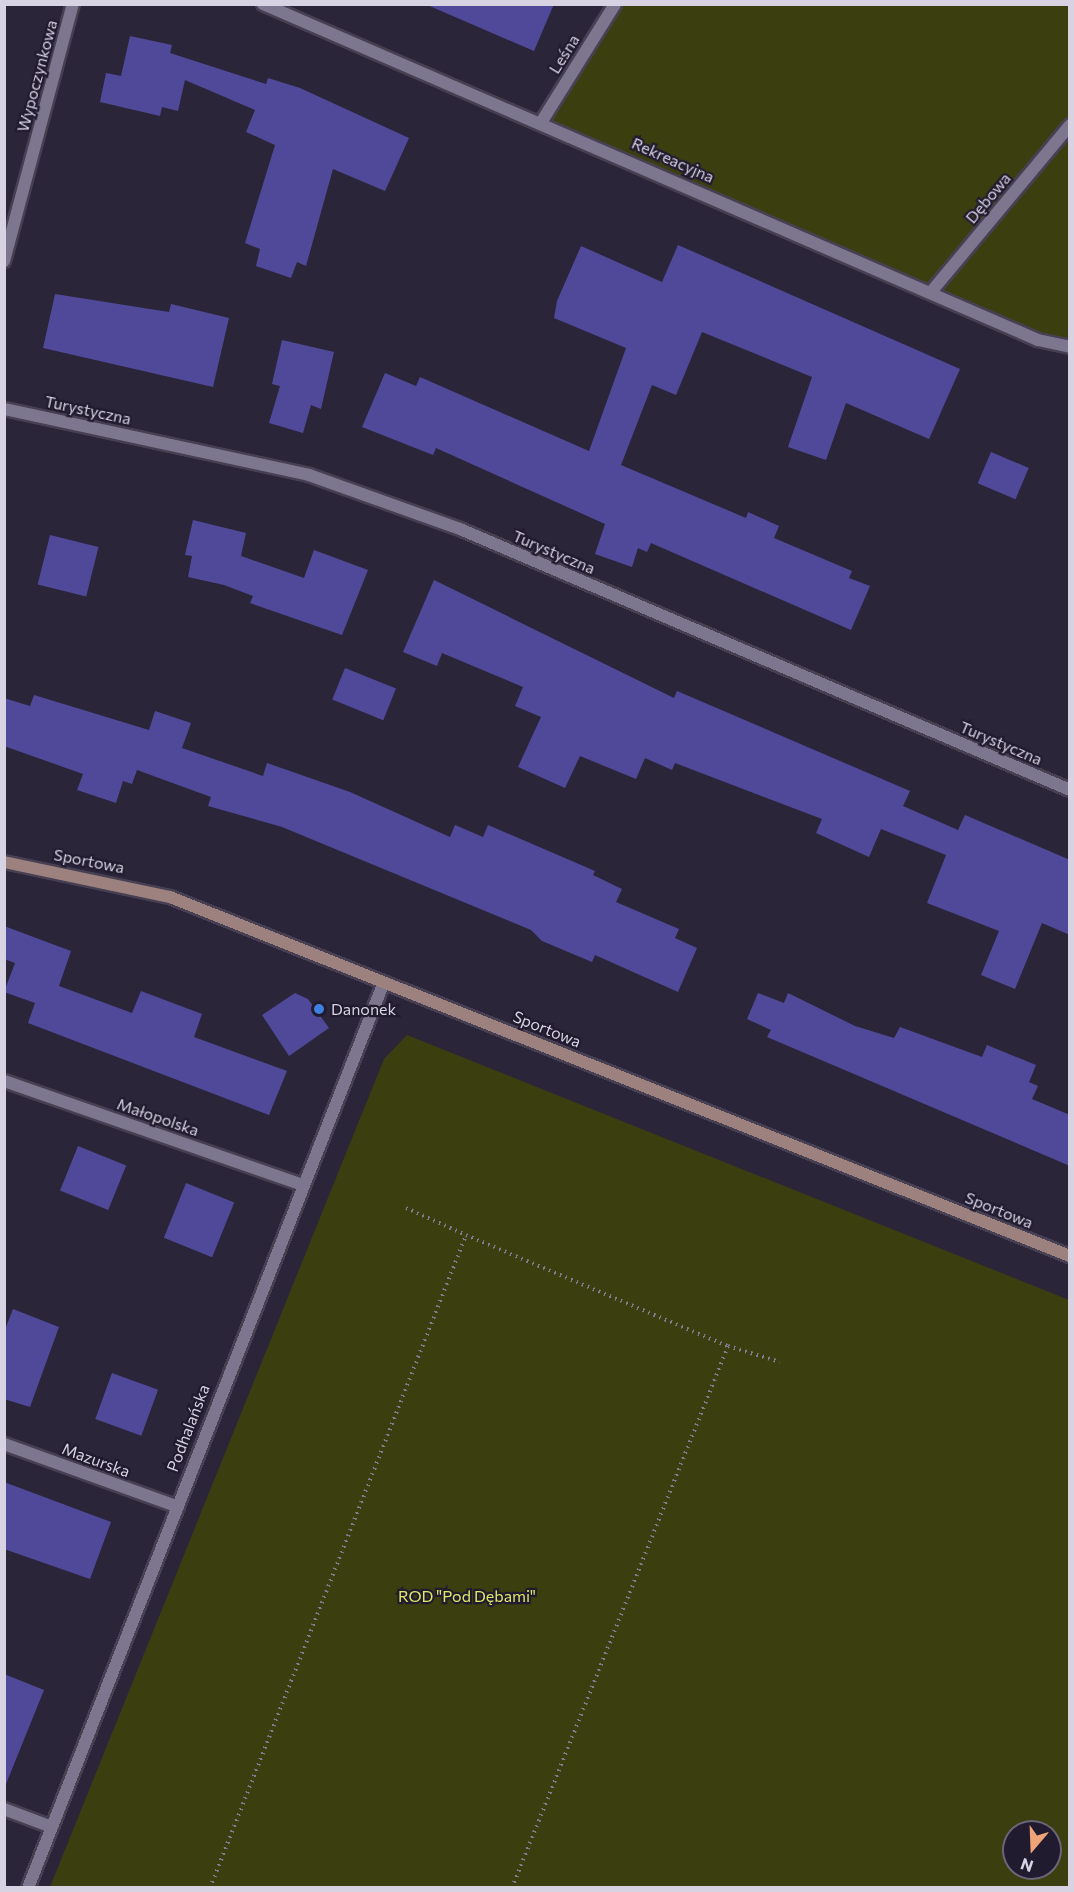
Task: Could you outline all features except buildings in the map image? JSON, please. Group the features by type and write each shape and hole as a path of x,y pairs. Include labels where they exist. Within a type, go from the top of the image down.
{"street":[{"name":"Wypoczynkowa","path":"4,261 73,4"},
{"name":"Rekreacyjna","path":"263,4 542,121 1038,340 1070,347"},
{"name":"Leśna","path":"542,121 615,4"},
{"name":"Dębowa","path":"931,291 1070,125"},
{"name":"Turystyczna","path":"4,410 331,483 460,529 1070,790"},
{"name":"Sportowa","path":"4,862 170,897 1070,1256"},
{"name":"Podhalańska","path":"28,1887 300,1184 384,982"},
{"name":"Małopolska","path":"4,1081 300,1184"},
{"name":"Mazurska","path":"4,1444 176,1506"},
{"path":"4,1809 52,1827"}],"path":[{"path":"406,1208 728,1346 780,1362"},
{"path":"210,1887 466,1235"},
{"path":"512,1887 728,1346"}],"green space":[{"path":"615,5 1069,5 1069,347 1038,340 542,121"},
{"name":"ROD \"Pod Dębami\"","path":"407,1035 1069,1300 1069,1887 50,1887 384,1059"}],"place":[{"name":"Danonek","path":"319,1009"}]}
